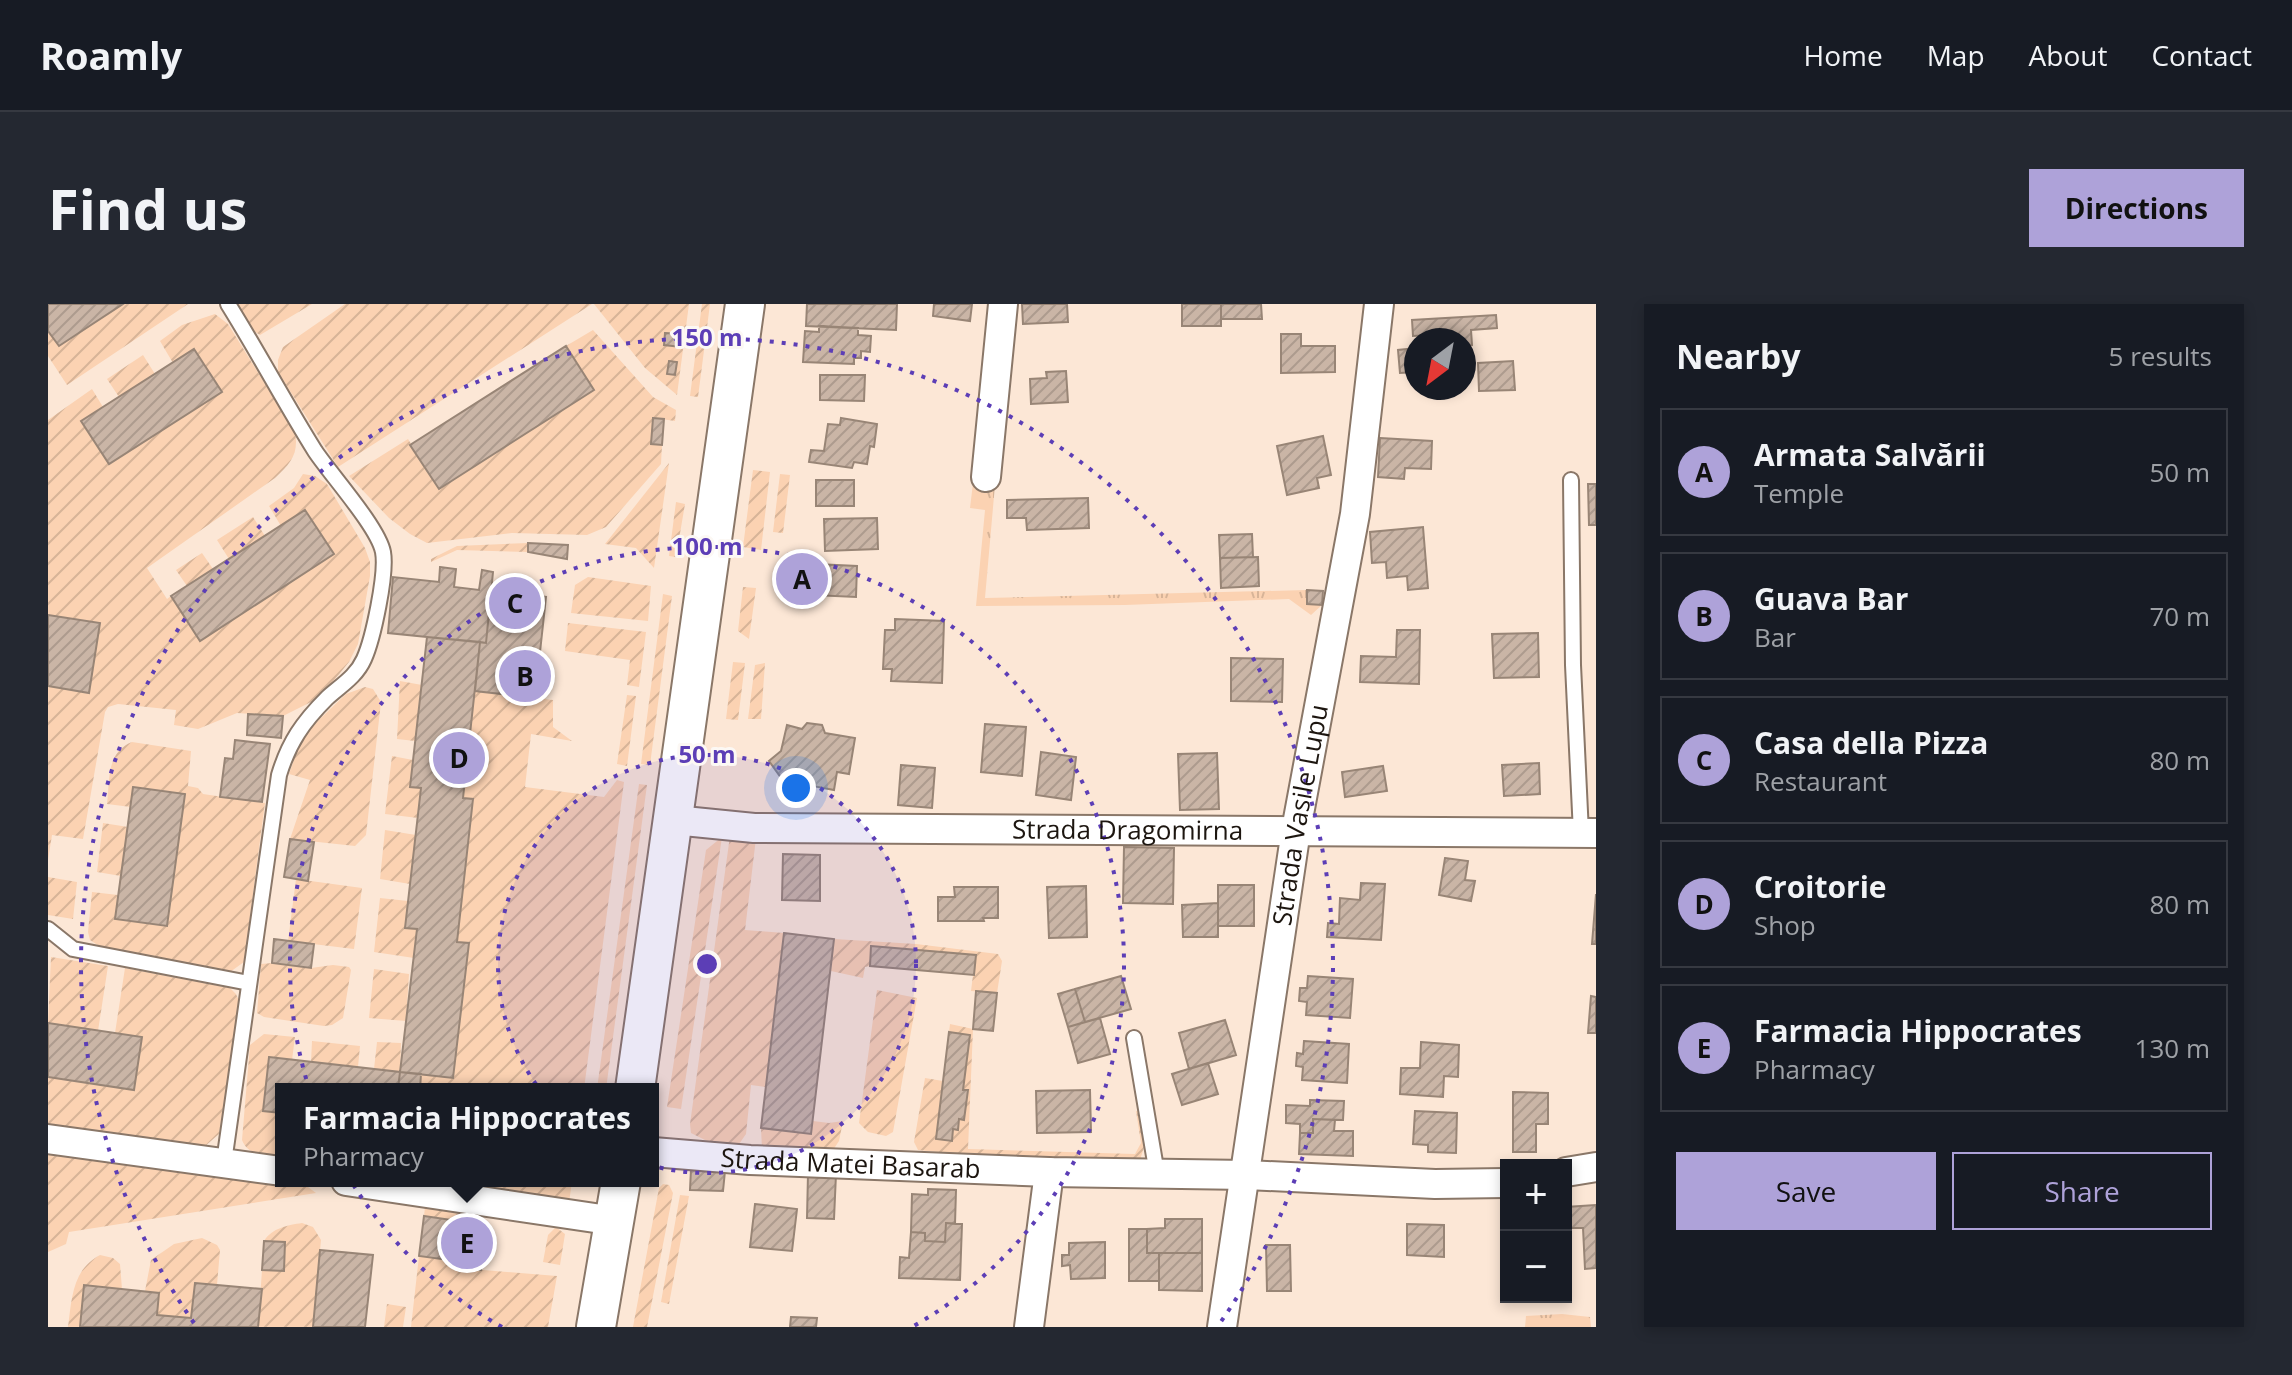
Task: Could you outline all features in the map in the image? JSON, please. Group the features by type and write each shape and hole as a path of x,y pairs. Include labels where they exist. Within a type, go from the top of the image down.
{"main road":[{"path":"636,1083 745,304"},
{"path":"596,1327 620,1187"}],"street":[{"path":"986,477 1003,304"},
{"name":"Strada Vasile Lupu","path":"1222,1327 1296,830 1355,514 1379,304"},
{"name":"Strada Dragomirna","path":"674,820 754,828 1588,833"},
{"path":"48,1139 275,1170"},
{"name":"Strada Matei Basarab","path":"659,1152 750,1160 1049,1172 1247,1175 1435,1184 1500,1183"},
{"path":"1572,1171 1596,1167"},
{"path":"1029,1327 1049,1172"},
{"path":"386,1187 615,1221"}],"lane":[{"path":"224,1162 279,775 287,747 328,697 358,671 365,657 381,584 383,552 375,534 316,451 228,304"},
{"name":"Strada Dragomirna","path":"1571,480 1573,665 1588,833"},
{"path":"48,929 73,949 249,983"},
{"path":"1134,1038 1157,1174"}],"green space":[{"path":"123,304 188,304 67,385 48,356 48,331 59,346"},
{"path":"237,304 312,304 260,335 252,330"},
{"path":"345,304 592,304 338,467 278,372 278,360 283,347"},
{"path":"594,304 689,304 677,395 645,368"},
{"path":"702,304 710,304 698,397 690,396"},
{"path":"215,314 228,324 295,432 295,452 275,478 147,568 167,599 171,596 201,640 334,554 305,510 281,526 269,506 294,488 303,474 315,476 327,484 370,562 358,644 349,662 327,689 313,701 283,716 237,713 198,729 174,725 176,710 118,704 108,707 83,839 52,835 48,860 48,686 89,693 100,623 48,615 48,420 92,389 103,407 82,422 109,463 221,392 194,350 173,363 160,341 182,325"},
{"path":"593,330 653,397 676,410 675,421 654,418 652,444 662,445 661,464 606,527 587,535 512,533 427,543 389,518 349,476 408,439 439,489 594,390 566,346"},
{"path":"143,355 155,374 119,397 107,379"},
{"path":"669,463 654,568 636,548 605,544"},
{"path":"753,470 770,472 761,550 743,547"},
{"path":"780,474 790,475 783,533 773,532"},
{"path":"973,483 995,485 985,598 1307,590 1307,604 1322,605 1311,615 1289,599 976,606 985,510 970,508"},
{"path":"676,502 685,504 676,557 669,556"},
{"path":"253,517 265,536 229,559 217,540"},
{"path":"528,543 528,552 457,550 431,562 431,559 457,546"},
{"path":"202,553 213,569 187,586 176,570"},
{"path":"588,577 651,586 648,621 571,613 575,585"},
{"path":"743,587 756,588 749,639 738,631"},
{"path":"663,594 672,596 650,765 641,764"},
{"path":"568,623 646,632 639,687 627,685 630,660 565,651"},
{"path":"733,662 745,663 738,720 726,719"},
{"path":"765,663 761,719 748,719 755,665"},
{"path":"400,681 422,685 415,741 397,739"},
{"path":"365,687 373,689 381,702 366,835 355,846 290,839 310,780 289,774 302,736 346,694"},
{"path":"475,691 553,700 553,727 572,741 531,734 525,787 604,797 617,780 624,782 585,1083 420,1083 421,1074 453,1077 469,943 457,942 473,800 463,798"},
{"path":"627,695 636,696 627,766 617,764"},
{"path":"132,742 191,751 188,786 198,788 203,794 265,803 244,962 230,972 99,946 90,940 92,892 118,895 115,919 167,926 185,795 134,787 131,807 107,804 113,760"},
{"path":"392,756 413,760 421,788 418,818 385,814"},
{"path":"639,784 647,785 607,1083 598,1083"},
{"path":"103,823 128,827 121,876 97,872"},
{"path":"385,830 416,835 410,884 380,879"},
{"path":"730,836 756,838 745,930 784,933 766,1087 751,1085 746,1134 737,1147 707,1141 691,1133 690,1124"},
{"path":"722,837 681,1109 667,1107 706,850"},
{"path":"48,877 77,882 73,919 48,915"},
{"path":"296,879 362,888 354,949 288,941"},
{"path":"380,898 408,901 405,927 417,929 414,958 374,952"},
{"path":"834,939 916,944 998,954 1002,961 997,993 971,991 973,975 870,966 865,967 863,978 831,971"},
{"path":"51,957 108,966 98,1031 48,1023"},
{"path":"261,964 311,968 333,965 349,967 343,1018 324,1026 264,1017 257,1013"},
{"path":"125,968 230,988 236,994 239,1001 219,1134 204,1147 48,1126 48,1077 115,1033"},
{"path":"374,969 409,974 406,1021 369,1018"},
{"path":"877,990 917,998 893,1132 886,1136 868,1132 859,1123"},
{"path":"950,1024 973,1029 968,1149 1135,1154 1141,1143 1136,1111 1141,1112 1146,1141 1139,1163 918,1150 914,1142 925,1078 943,1081"},
{"path":"264,1034 295,1037 292,1060 269,1057 263,1110 275,1112 275,1156 253,1152 242,1140 250,1045"},
{"path":"312,1041 360,1046 358,1067 311,1062"},
{"path":"377,1042 401,1043 400,1072 374,1069"},
{"path":"813,1121 843,1121 839,1141 833,1150 762,1149 761,1128 811,1134"},
{"path":"48,1151 275,1182 275,1187 308,1187 316,1193 69,1232 66,1244 48,1252"},
{"path":"663,1184 669,1185 673,1193 647,1327 633,1327 659,1188"},
{"path":"480,1187 571,1187 569,1203"},
{"path":"680,1195 689,1196 669,1304 661,1302"},
{"path":"425,1207 481,1215 480,1224 424,1216"},
{"path":"302,1223 313,1227 321,1240 313,1327 258,1327 262,1270 284,1271 285,1243 264,1241 276,1230"},
{"path":"556,1227 565,1234 560,1265 543,1262 548,1235"},
{"path":"202,1238 217,1245 220,1250 217,1285 195,1283 191,1318 157,1315 159,1293 145,1291 151,1260 174,1244"},
{"path":"100,1255 113,1258 120,1264 122,1289 84,1285 80,1327 68,1327 72,1295 79,1277 84,1268"},
{"path":"419,1256 471,1263 471,1269 557,1276 548,1327 411,1327"},
{"path":"387,1304 406,1307 403,1327 384,1327"},
{"path":"1562,1314 1590,1317 1591,1327 1525,1327 1526,1316"}],"building":[{"path":"48,304 123,304 59,346 48,331"},
{"path":"807,304 897,304 896,330 806,326"},
{"path":"934,304 972,304 970,321 933,316"},
{"path":"1022,304 1067,304 1068,322 1023,324"},
{"path":"1182,304 1221,304 1221,326 1182,326"},
{"path":"1221,304 1261,304 1262,319 1221,319"},
{"path":"1496,315 1497,328 1412,328 1412,320"},
{"path":"819,326 858,328 858,335 871,336 870,352 861,351 861,358 854,358 854,364 803,362 805,331 819,332"},
{"path":"665,333 682,334 681,347 664,345"},
{"path":"1281,334 1301,334 1301,346 1335,346 1335,372 1281,373"},
{"path":"566,346 594,390 439,489 410,445"},
{"path":"194,349 222,392 109,464 81,421"},
{"path":"1404,349 1404,373 1400,373 1398,350"},
{"path":"669,361 677,362 675,375 667,374"},
{"path":"1513,361 1515,390 1479,391 1478,363"},
{"path":"1066,371 1068,402 1031,404 1030,379 1047,378 1046,372"},
{"path":"820,375 865,375 864,401 820,400"},
{"path":"653,418 664,419 662,445 651,444"},
{"path":"841,418 877,424 874,447 870,446 867,464 854,462 852,468 809,462 811,450 824,451 828,424 840,425"},
{"path":"1323,436 1331,475 1317,478 1319,488 1287,495 1277,446"},
{"path":"1380,438 1432,441 1431,469 1405,468 1404,479 1378,477"},
{"path":"816,480 854,480 854,506 816,506"},
{"path":"1588,484 1596,484 1596,525 1589,525"},
{"path":"1088,498 1089,528 1027,530 1026,518 1007,518 1007,500"},
{"path":"305,510 334,554 200,641 171,596"},
{"path":"877,518 878,549 825,551 824,519"},
{"path":"1423,527 1428,588 1408,590 1407,576 1387,578 1386,562 1372,563 1370,532"},
{"path":"1252,534 1253,557 1220,558 1219,535"},
{"path":"528,543 568,545 567,559 528,552"},
{"path":"1258,557 1259,586 1221,588 1220,558"},
{"path":"794,563 857,566 856,597 792,594"},
{"path":"440,567 456,569 454,587 479,590 482,570 493,572 486,643 388,633 393,577 439,582"},
{"path":"1307,590 1323,591 1322,605 1307,604"},
{"path":"491,591 546,597 535,698 475,691 480,642 486,643"},
{"path":"48,615 100,623 89,693 48,686"},
{"path":"895,619 944,621 942,683 891,681 892,669 883,669 885,630 895,630"},
{"path":"1397,630 1420,630 1419,684 1360,682 1361,656 1396,657"},
{"path":"1538,633 1539,677 1494,678 1492,634"},
{"path":"427,637 480,642 463,798 473,799 457,942 469,943 453,1078 400,1072 417,929 405,928 421,788 410,787"},
{"path":"1231,658 1283,659 1282,702 1231,701"},
{"path":"248,714 283,716 281,738 247,735"},
{"path":"807,723 822,725 825,733 855,738 849,774 837,772 834,790 808,785 794,796 769,761 781,751 787,725 802,729"},
{"path":"985,724 1026,727 1022,776 981,772"},
{"path":"235,740 270,744 262,802 220,797 225,758 233,759"},
{"path":"1041,752 1076,757 1071,800 1036,795"},
{"path":"1217,753 1219,809 1180,810 1178,754"},
{"path":"1539,763 1540,794 1504,796 1502,765"},
{"path":"901,765 935,768 932,808 898,805"},
{"path":"1383,766 1387,791 1345,797 1342,772"},
{"path":"133,787 185,794 167,926 115,919"},
{"path":"290,839 314,842 308,881 284,877"},
{"path":"1124,847 1174,848 1173,904 1123,903"},
{"path":"783,854 820,855 820,901 782,900"},
{"path":"1445,858 1468,861 1465,880 1475,881 1471,901 1439,895"},
{"path":"1361,883 1385,884 1381,940 1327,937 1328,923 1339,924 1340,898 1360,900"},
{"path":"1218,885 1254,885 1254,926 1218,926"},
{"path":"1086,886 1087,937 1049,938 1047,887"},
{"path":"954,887 998,887 998,918 938,921 938,897 955,897"},
{"path":"1596,894 1596,944 1592,944"},
{"path":"1218,903 1218,937 1183,937 1182,905"},
{"path":"784,933 834,939 811,1134 761,1128"},
{"path":"274,939 314,944 311,968 272,963"},
{"path":"871,946 976,955 974,975 870,966"},
{"path":"1121,976 1131,1009 1085,1022 1075,989"},
{"path":"1308,976 1353,979 1350,1018 1306,1015 1307,1002 1299,1001 1300,988 1307,988"},
{"path":"1075,989 1085,1022 1068,1027 1058,994"},
{"path":"976,991 997,993 993,1031 973,1029"},
{"path":"1591,996 1596,997 1596,1033 1588,1033"},
{"path":"1100,1018 1110,1054 1078,1063 1068,1027"},
{"path":"1225,1020 1236,1055 1189,1069 1179,1033"},
{"path":"48,1023 142,1037 134,1090 48,1077"},
{"path":"949,1032 970,1035 963,1090 968,1090 964,1120 959,1119 958,1130 953,1129 952,1141 936,1139"},
{"path":"1304,1041 1349,1044 1347,1083 1302,1080 1303,1067 1296,1066 1297,1053 1303,1054"},
{"path":"1421,1042 1459,1045 1458,1077 1444,1076 1443,1097 1400,1094 1401,1068 1420,1068"},
{"path":"269,1057 400,1072 399,1083 275,1083 275,1112 263,1111"},
{"path":"1208,1063 1218,1094 1182,1105 1172,1074"},
{"path":"400,1072 421,1074 420,1083 399,1083"},
{"path":"1090,1090 1091,1132 1037,1133 1036,1091"},
{"path":"1513,1092 1548,1093 1548,1124 1536,1124 1536,1152 1513,1152"},
{"path":"1310,1100 1344,1101 1343,1120 1313,1119 1313,1133 1300,1133 1300,1124 1286,1123 1286,1105 1310,1106"},
{"path":"1415,1111 1457,1113 1456,1153 1428,1152 1428,1145 1413,1144"},
{"path":"1313,1119 1335,1120 1334,1131 1353,1131 1353,1156 1299,1154 1300,1133 1313,1133"},
{"path":"691,1169 725,1171 723,1191 690,1190"},
{"path":"808,1174 836,1174 834,1219 807,1218"},
{"path":"928,1189 956,1190 955,1224 946,1223 945,1242 925,1241 925,1233 911,1232 912,1194 928,1195"},
{"path":"755,1204 797,1209 792,1251 750,1247"},
{"path":"1596,1205 1596,1268 1585,1269 1583,1228 1572,1228 1572,1207"},
{"path":"424,1216 486,1225 481,1270 470,1269 471,1263 419,1256"},
{"path":"1165,1219 1202,1219 1202,1253 1147,1253 1147,1229 1165,1228"},
{"path":"946,1223 962,1224 960,1280 899,1278 900,1257 909,1258 911,1232 925,1233 925,1241 945,1242"},
{"path":"1407,1224 1444,1225 1444,1257 1407,1255"},
{"path":"1129,1229 1147,1229 1147,1253 1159,1253 1159,1281 1129,1281"},
{"path":"264,1241 285,1242 284,1271 262,1270"},
{"path":"1105,1242 1105,1278 1071,1279 1070,1265 1062,1266 1062,1255 1069,1255 1069,1243"},
{"path":"1266,1245 1290,1245 1291,1291 1267,1291"},
{"path":"320,1250 373,1255 365,1327 313,1327"},
{"path":"1159,1253 1202,1253 1202,1291 1159,1290"},
{"path":"195,1283 262,1289 258,1327 80,1327 84,1285 159,1293 157,1315 191,1318"},
{"path":"791,1317 817,1318 816,1327 790,1327"}],"place":[{"name":"Armata Salvării","path":"802,579"},
{"name":"Casa della Pizza","path":"515,603"},
{"name":"Guava Bar","path":"525,676"},
{"name":"Croitorie","path":"459,758"},
{"name":"Farmacia Hippocrates","path":"467,1243"}]}
